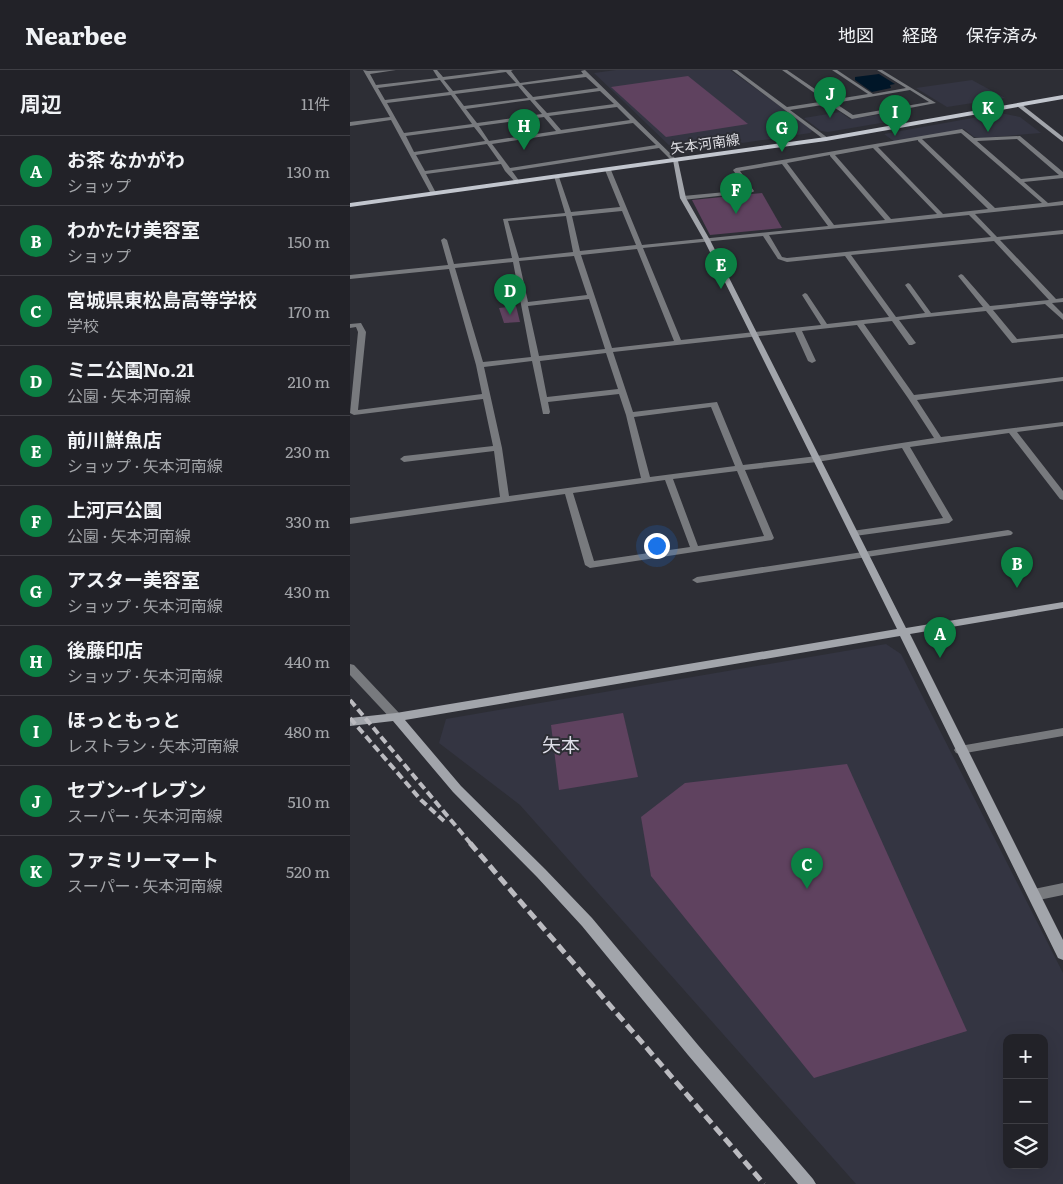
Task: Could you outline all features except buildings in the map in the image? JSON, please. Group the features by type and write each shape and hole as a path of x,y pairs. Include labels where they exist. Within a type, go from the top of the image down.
{"main road":[{"name":"矢本河南線","path":"350,205 826,139 1063,97"}],"street":[{"path":"394,70 366,72 385,102 433,193"},
{"path":"435,70 517,182"},
{"path":"374,87 509,70 560,132"},
{"path":"582,70 633,121 662,146 675,161 683,198 707,240 855,533 960,750 1063,954"},
{"path":"734,70 826,139"},
{"path":"784,70 852,117 934,103 879,70"},
{"path":"834,70 872,95"},
{"path":"385,102 587,75"},
{"path":"464,108 602,89"},
{"path":"786,109 910,89"},
{"path":"403,135 618,105"},
{"path":"1019,105 1063,140"},
{"path":"350,124 392,118"},
{"path":"411,154 633,121"},
{"path":"683,198 751,191 736,170 920,140 962,131 1047,205"},
{"path":"973,140 1018,137 1063,176"},
{"path":"920,140 993,210"},
{"path":"507,170 662,146"},
{"path":"875,147 940,214"},
{"path":"832,155 889,220"},
{"path":"423,174 501,162"},
{"path":"783,162 832,226"},
{"path":"608,170 678,342"},
{"path":"1020,181 1063,176"},
{"path":"556,177 569,214 577,254 630,415 646,480"},
{"path":"350,277 940,214 1063,203"},
{"path":"546,412 516,260 505,220 623,209"},
{"path":"970,212 1063,318"},
{"path":"764,233 780,258 787,260 1063,232"},
{"path":"444,240 480,365 498,448 505,499"},
{"path":"847,255 912,343"},
{"path":"961,276 1016,341 1063,336"},
{"path":"908,285 929,314"},
{"path":"805,295 825,326"},
{"path":"525,304 591,297"},
{"path":"480,365 1063,300"},
{"path":"859,323 939,440"},
{"path":"350,326 358,325 362,332 354,413 487,396"},
{"path":"797,329 812,362"},
{"path":"912,398 1063,379"},
{"path":"543,400 622,391"},
{"path":"568,491 590,565 769,538 714,404 630,415"},
{"path":"350,521 668,477 817,459 939,440 1063,424"},
{"path":"1010,430 1063,499 1060,501 1063,506"},
{"path":"855,533 949,520 905,446"},
{"path":"404,459 498,448"},
{"path":"668,477 695,549"},
{"path":"697,580 866,556 1008,533"},
{"path":"350,722 396,716 1063,605"},
{"path":"350,668 396,716 457,789 587,922 693,1050 808,1184"},
{"path":"960,750 1063,732"},
{"path":"1034,895 1063,889"}],"shaded area":[{"path":"616,70 730,70 813,130 810,133 682,152 674,150 594,73"},
{"path":"688,76 748,124 666,137 611,87"},
{"path":"972,80 1005,98 947,107 916,88"},
{"path":"840,112 850,119 899,112 910,118 828,132 821,131 804,118"},
{"path":"1000,113 1020,117 1041,133 981,138 974,137 964,129 895,142 884,134"},
{"path":"762,193 782,228 710,235 692,200"},
{"path":"516,306 520,322 504,323 499,308"},
{"path":"886,644 901,654 1063,973 1063,1184 856,1184 520,805 439,743 446,719"},
{"path":"623,713 638,777 559,790 551,725"},
{"path":"847,764 967,1031 814,1078 651,876 641,817 685,783"}],"water":[{"path":"879,74 895,84 890,85 891,88 872,92 855,80 855,77"}],"railway":[{"path":"350,700 471,844"},
{"path":"350,718 421,800 444,821"},
{"path":"470,843 764,1184"}],"place":[{"name":"セブン-イレブン","path":"830,118"},
{"name":"ファミリーマート","path":"988,132"},
{"name":"ほっともっと","path":"895,136"},
{"name":"後藤印店","path":"524,150"},
{"name":"アスター美容室","path":"782,152"},
{"name":"上河戸公園","path":"736,214"},
{"name":"前川鮮魚店","path":"721,289"},
{"name":"ミニ公園No.21","path":"510,315"},
{"name":"わかたけ美容室","path":"1017,588"},
{"name":"お茶 なかがわ","path":"940,658"},
{"name":"宮城県東松島高等学校","path":"807,889"}],"district":[{"name":"矢本","path":"561,745"}]}
